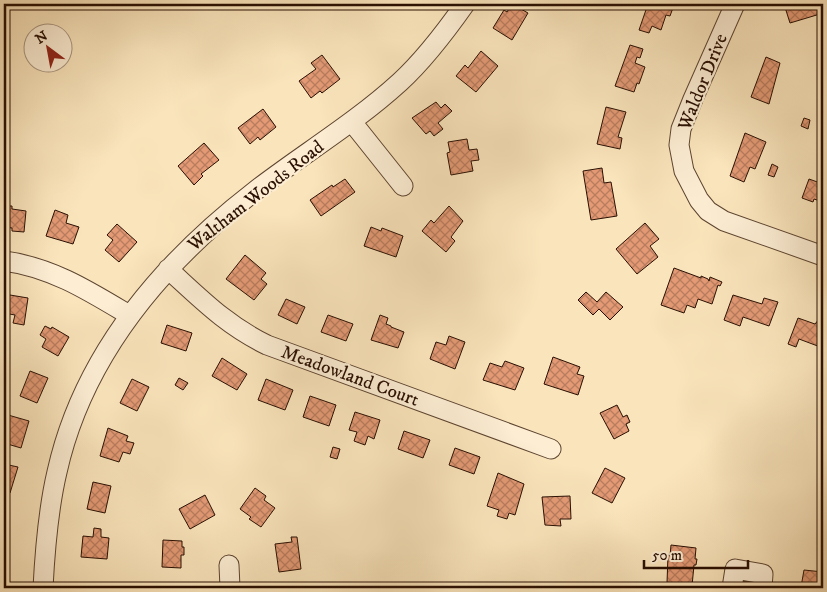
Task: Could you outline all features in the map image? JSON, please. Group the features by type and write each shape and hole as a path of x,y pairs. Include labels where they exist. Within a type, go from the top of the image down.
{"street":[{"name":"Waltham Woods Road","path":"43,588 50,509 57,471 68,434 81,399 95,370 110,343 130,315 168,269 196,240 236,207 352,122 408,74 427,54 465,4"},
{"name":"Waldor Drive","path":"735,4 681,129 679,145 684,172 691,188 708,211 724,221 823,256"},
{"path":"352,122 403,186"},
{"path":"4,261 52,273 130,315"},
{"name":"Meadowland Court","path":"168,269 217,314 234,327 267,345 551,449"},
{"path":"229,565 230,588"},
{"path":"732,588 735,570 762,581"}],"building":[{"path":"512,4 528,13 512,40 493,28 504,10 507,12"},
{"path":"648,4 674,5 670,16 666,15 661,30 652,26 649,33 639,30"},
{"path":"784,4 817,4 820,14 790,23"},
{"path":"630,45 643,49 640,58 637,57 635,63 645,67 634,92 615,86"},
{"path":"481,51 498,66 476,92 456,76 465,65 468,68"},
{"path":"322,55 340,79 322,93 320,91 311,98 299,81 316,69 311,63"},
{"path":"766,57 780,63 769,104 751,97"},
{"path":"436,102 441,108 445,104 452,111 438,123 443,129 434,136 430,131 426,134 412,118"},
{"path":"606,107 626,112 618,137 622,138 620,149 597,144"},
{"path":"263,109 276,127 260,140 258,137 250,144 238,128"},
{"path":"804,118 810,120 808,129 801,126"},
{"path":"745,133 766,142 755,169 750,167 744,182 730,176"},
{"path":"467,139 469,150 477,149 479,160 471,161 473,171 451,175 447,153 450,152 448,142"},
{"path":"204,143 219,160 201,174 203,176 194,185 178,166"},
{"path":"772,164 778,167 774,177 768,175"},
{"path":"602,168 604,183 611,182 617,216 591,220 583,171"},
{"path":"345,179 355,192 321,216 310,200 332,185 333,187"},
{"path":"809,179 823,184 823,202 814,199 813,202 802,198"},
{"path":"8,206 12,206 12,209 26,211 24,232 12,231 12,228 4,227 4,209 7,209"},
{"path":"449,206 463,221 451,237 455,241 446,252 422,231 431,220 434,223"},
{"path":"55,210 68,215 66,223 79,227 73,244 46,236"},
{"path":"645,223 659,239 650,246 658,257 637,274 616,249"},
{"path":"117,224 137,242 119,262 105,250 113,240 107,235"},
{"path":"371,227 381,231 382,228 403,236 396,257 364,246"},
{"path":"245,255 266,273 261,279 267,284 254,300 226,279"},
{"path":"674,268 701,278 701,276 709,281 710,277 722,282 720,286 718,285 712,304 698,299 695,308 687,305 684,313 661,305"},
{"path":"586,292 597,302 606,292 623,307 610,320 599,309 593,315 578,300"},
{"path":"4,294 28,298 24,325 13,323 15,315 4,313"},
{"path":"733,295 762,304 764,298 778,302 769,326 743,317 740,326 724,320"},
{"path":"286,299 305,307 297,324 278,315"},
{"path":"328,315 353,324 346,341 321,332"},
{"path":"380,315 388,318 386,324 404,332 398,348 371,340"},
{"path":"798,318 815,324 820,318 823,319 823,348 799,339 796,347 788,344"},
{"path":"167,325 192,333 186,351 161,343"},
{"path":"45,326 51,329 52,327 69,337 58,356 42,347 46,339 40,335"},
{"path":"449,336 465,342 455,369 430,359 436,342 446,345"},
{"path":"553,357 580,367 577,374 584,376 578,395 544,384"},
{"path":"222,358 247,374 237,390 212,376"},
{"path":"505,361 524,368 515,390 483,380 490,363 502,367"},
{"path":"30,371 48,378 37,403 20,396"},
{"path":"179,378 188,383 183,390 175,385"},
{"path":"132,379 149,387 137,411 120,403"},
{"path":"266,379 293,390 285,410 258,400"},
{"path":"310,396 336,405 329,426 303,417"},
{"path":"617,405 623,417 627,415 630,422 626,424 629,431 614,439 600,413"},
{"path":"355,412 380,420 374,439 368,436 365,445 354,441 357,432 349,430"},
{"path":"8,415 29,421 21,448 4,443 4,420 6,421"},
{"path":"108,428 128,436 126,441 134,443 130,454 123,452 119,462 100,456"},
{"path":"404,431 430,440 423,458 398,449"},
{"path":"333,447 340,449 337,459 330,457"},
{"path":"455,448 480,457 474,474 449,465"},
{"path":"4,464 18,467 10,493 4,492"},
{"path":"605,468 625,478 612,503 592,493"},
{"path":"498,473 524,484 515,515 509,513 507,519 497,516 499,510 487,506"},
{"path":"93,482 111,486 105,513 87,509"},
{"path":"255,488 266,496 264,500 275,508 261,527 249,519 251,517 240,509"},
{"path":"205,495 215,515 190,529 179,509"},
{"path":"570,496 571,519 560,519 561,526 545,525 542,497"},
{"path":"4,511 9,512 7,533 4,533"},
{"path":"94,528 101,529 101,537 109,538 107,559 81,557 83,536 93,537"},
{"path":"291,537 297,537 301,569 279,572 275,544 292,542"},
{"path":"163,540 182,541 184,555 181,555 181,568 162,567"},
{"path":"671,545 696,548 695,559 697,559 696,565 694,565 692,586 694,588 665,588 665,583 667,583 668,555 670,556"},
{"path":"804,570 823,572 823,588 801,587"}]}
